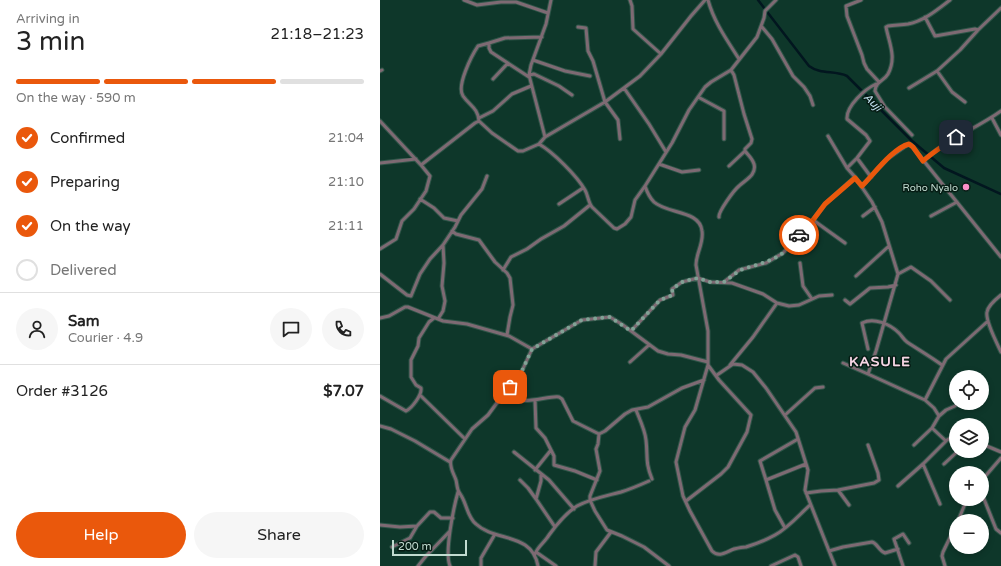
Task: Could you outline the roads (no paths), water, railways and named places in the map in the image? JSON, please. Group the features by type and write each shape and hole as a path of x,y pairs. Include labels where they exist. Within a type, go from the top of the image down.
{"street":[{"path":"464,0 478,4 516,2 548,13"},
{"path":"545,137 529,76 552,0"},
{"path":"630,0 632,6 633,29 661,54"},
{"path":"542,37 505,38 478,46 468,66 460,88 463,96 478,112 479,120 492,134 518,151 523,151 539,144 545,137 605,102 640,76 661,54 691,16 706,0 717,25 739,59"},
{"path":"539,144 568,170 586,191 590,205 617,230 631,217 635,200 659,164 689,110 708,84 731,70 757,37 762,27 765,11 776,0"},
{"path":"859,0 846,6 847,16 862,54 864,64 878,83"},
{"path":"847,168 870,141 866,135 847,119 847,116 849,109 868,88 887,76 892,59 892,48 886,28 888,26 912,23 939,9 950,0"},
{"path":"909,88 937,71 1001,8"},
{"path":"925,17 934,36 975,29 978,30"},
{"path":"578,27 586,28 588,51 593,60 605,102 618,120 620,138"},
{"path":"762,27 772,40 793,76 807,92 813,105"},
{"path":"489,43 490,51 508,63 529,76 534,74 559,86 572,95"},
{"path":"533,60 565,71 590,76"},
{"path":"493,79 508,63"},
{"path":"729,166 745,151 752,139 734,75 731,70"},
{"path":"937,71 952,92 965,102"},
{"path":"878,83 875,90 879,98 912,135"},
{"path":"422,165 475,123 493,111 512,94 531,86"},
{"path":"624,88 666,152"},
{"path":"698,97 724,111 724,139"},
{"path":"923,161 932,153 936,152 960,135 992,118 1001,111"},
{"path":"992,118 1001,134"},
{"path":"380,121 422,165 430,176 428,188 414,209 402,220 396,239 380,249"},
{"path":"828,136 847,168 862,186 875,208 884,226 898,274 885,323 868,374"},
{"path":"862,186 887,159 907,145 913,147 1001,257"},
{"path":"719,217 719,214 737,188 752,174 754,164 745,151"},
{"path":"857,158 871,177"},
{"path":"380,163 416,159"},
{"path":"659,164 682,172 699,170"},
{"path":"380,274 410,296 420,274 430,259 443,245 461,215 482,189 487,176"},
{"path":"724,282 740,270 766,262 783,253 813,220 825,204 855,178"},
{"path":"645,186 654,202 668,210 692,217 702,228 702,237 696,257 698,278 708,332 708,363 693,414 685,428 676,458 679,481 686,501 712,551 718,555 735,548 746,547 760,542 776,534 785,528 810,505"},
{"path":"559,204 583,188"},
{"path":"420,199 433,207 444,218 458,221"},
{"path":"931,216 957,202"},
{"path":"503,270 511,257 564,226 590,205"},
{"path":"863,216 875,208"},
{"path":"813,220 845,244"},
{"path":"452,231 457,234 479,240 495,262 510,278 510,290 513,302 507,335"},
{"path":"380,396 406,411 409,410 422,391 410,376 411,360 420,338 429,322 443,311 445,301 442,286 444,263 443,245"},
{"path":"856,276 889,246"},
{"path":"800,264 804,286 812,299"},
{"path":"898,274 911,267 930,281 950,300"},
{"path":"631,331 660,300 673,295 672,289 678,284 698,278 710,282 732,283 743,288 754,290 777,303 789,306 800,305 819,296 832,295"},
{"path":"845,300 850,304 870,288 896,285"},
{"path":"1001,295 989,307 987,313 988,321 1001,352"},
{"path":"717,375 730,365 762,326 777,303"},
{"path":"380,318 389,316 405,307 408,307 443,321 467,324 507,335 532,349"},
{"path":"450,462 472,429 488,415 502,396 508,392 521,373 532,349 584,319 610,317 662,353 681,355 708,363 714,373 751,415 743,440 726,470 686,501"},
{"path":"868,349 862,323 866,321 885,323 900,334 907,342 942,365"},
{"path":"925,400 942,365 955,350 988,321"},
{"path":"630,362 649,345"},
{"path":"730,365 737,364 753,372 795,430 808,473 805,487 806,493 835,566"},
{"path":"843,364 925,400 934,408 939,416"},
{"path":"508,392 517,399 535,400 559,397 562,399 572,421 599,434 606,431 625,414 648,407 682,388 704,380"},
{"path":"785,416 815,388 823,387"},
{"path":"421,396 465,439"},
{"path":"535,400 536,428 544,436 554,456 555,466 575,471 597,480"},
{"path":"914,445 932,428 939,416 949,409"},
{"path":"538,566 535,553 539,546 549,536 554,527 574,509 590,500 622,492 650,480 647,467 644,429 636,410"},
{"path":"380,426 391,429 415,441 450,462 458,492 475,524 495,534 516,539 556,566"},
{"path":"932,428 946,441"},
{"path":"599,434 596,449 600,471 593,487 590,500 603,525 607,530 644,547 668,566"},
{"path":"785,528 775,510 760,461 798,438"},
{"path":"898,486 949,438"},
{"path":"806,493 838,490 879,482 880,479 868,444"},
{"path":"989,447 1001,452"},
{"path":"535,470 551,450"},
{"path":"514,452 549,480 574,509"},
{"path":"944,464 950,458"},
{"path":"989,472 1001,458"},
{"path":"766,480 806,464"},
{"path":"923,464 940,504"},
{"path":"536,500 541,475"},
{"path":"520,480 528,488 554,527"},
{"path":"838,490 849,505"},
{"path":"450,566 447,559 458,492"},
{"path":"987,506 996,529 1001,533"},
{"path":"392,547 410,538 417,526 432,511 441,518 453,518"},
{"path":"380,525 400,527 417,526"},
{"path":"418,566 451,530"},
{"path":"596,566 596,552 611,532"},
{"path":"481,566 481,558 495,534"},
{"path":"903,566 894,541 895,538 903,534 909,543"},
{"path":"945,566 942,556 949,540"},
{"path":"829,551 872,542 885,553 898,549"},
{"path":"771,566 795,555 798,557 801,566"}],"waterway":[{"name":"Auji","path":"758,0 809,66 818,71 837,73 847,76 911,140 944,168 1001,194"}],"place":[{"name":"Roho Nyalo","path":"966,187"}],"district":[{"name":"KASULE","path":"880,361"}]}
